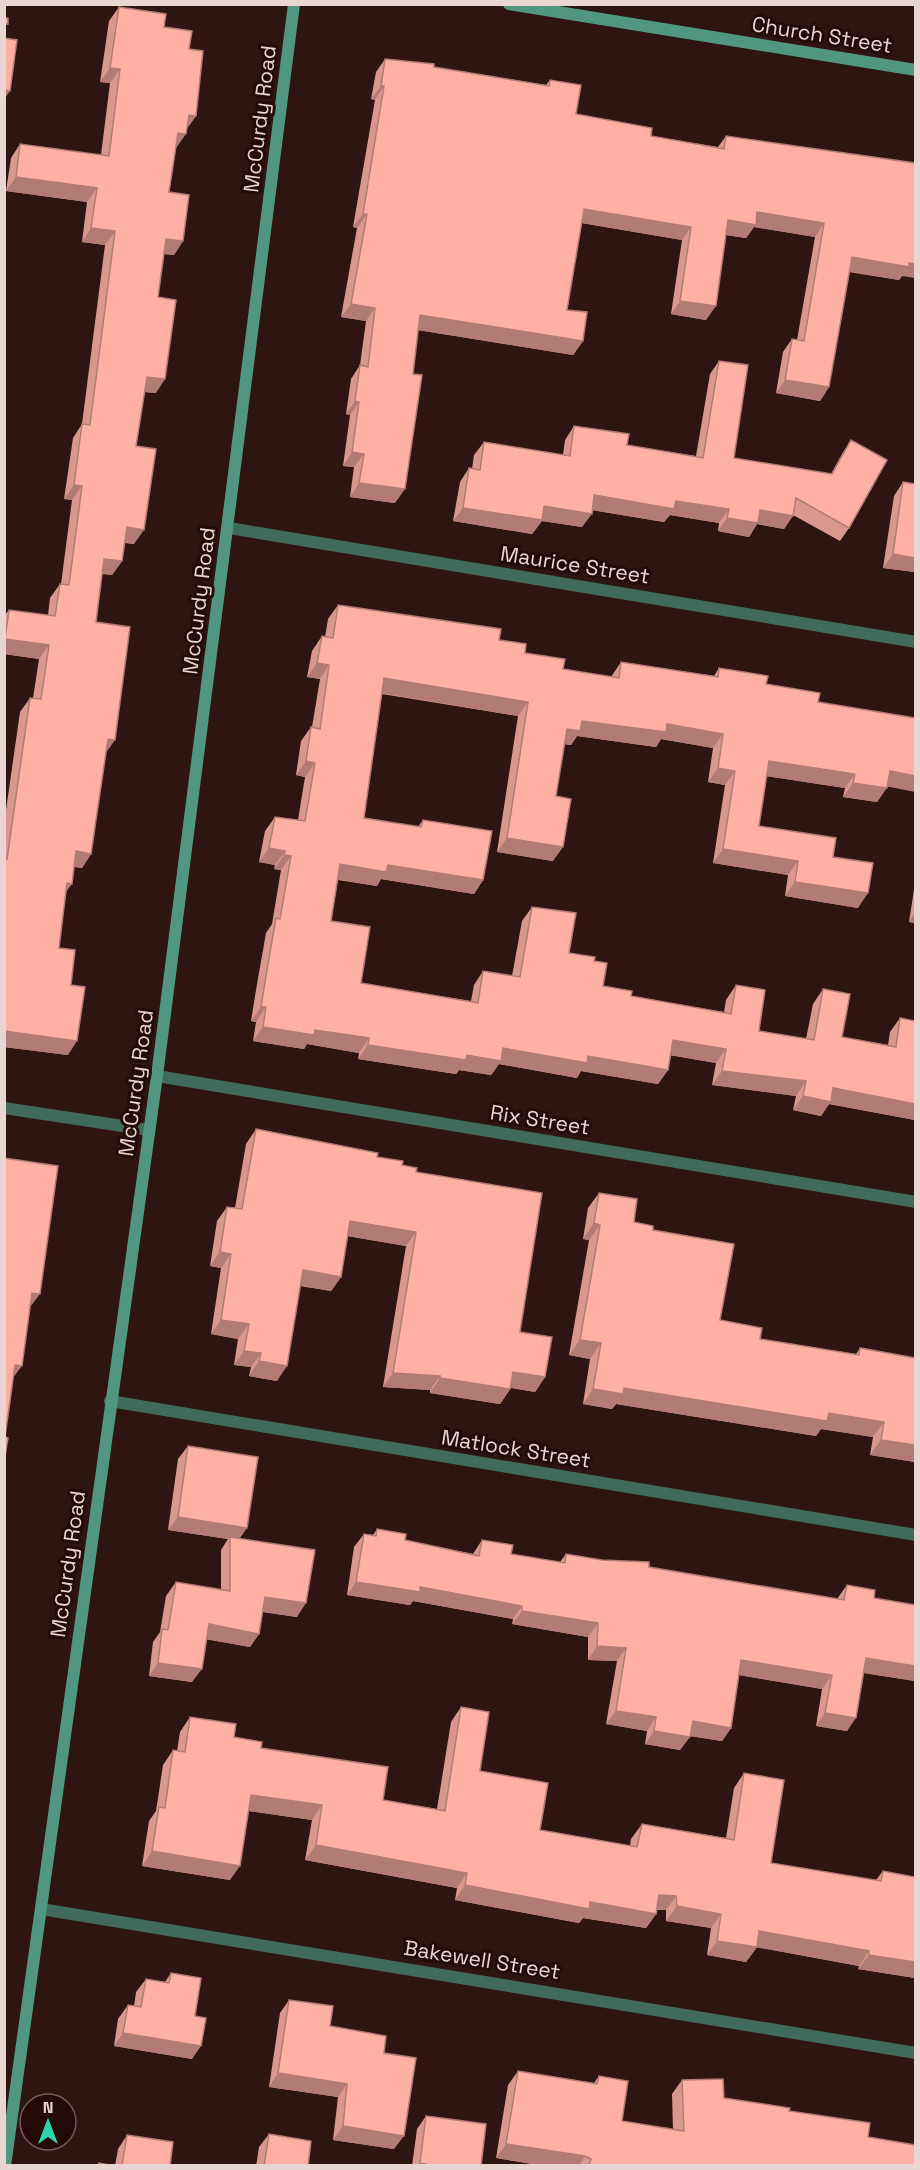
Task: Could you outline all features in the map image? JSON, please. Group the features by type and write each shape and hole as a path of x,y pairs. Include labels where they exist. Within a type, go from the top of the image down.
{"main road":[{"name":"McCurdy Road","path":"5,2166 110,1401 150,1130 229,528 294,4"},
{"name":"Church Street","path":"509,4 915,70"}],"street":[{"name":"Maurice Street","path":"229,528 915,642"},
{"name":"Rix Street","path":"157,1076 915,1202"},
{"path":"4,1108 150,1130"},
{"name":"Matlock Street","path":"110,1401 915,1535"},
{"name":"Bakewell Street","path":"41,1909 915,2053"}],"building":[{"path":"119,7 166,14 164,27 192,31 189,49 203,51 196,116 189,115 186,134 178,133 169,192 189,195 183,241 166,239 158,297 176,300 165,379 147,377 136,446 156,449 144,530 127,527 122,561 104,559 96,622 130,627 115,740 108,739 91,854 76,851 72,884 67,883 59,948 75,950 71,985 85,987 77,1041 4,1031 4,858 7,859 30,698 41,699 49,645 5,639 9,610 55,616 60,584 69,585 82,486 74,485 82,424 90,425 115,231 91,228 97,188 16,177 20,144 109,156 120,69 110,68"},
{"path":"4,18 8,18 8,24 4,24"},
{"path":"4,38 17,40 10,91 4,90"},
{"path":"385,59 434,64 434,67 549,86 550,80 581,85 576,114 652,128 651,136 724,149 726,136 915,163 915,264 909,263 909,267 852,257 829,387 785,380 792,339 804,341 824,223 757,212 756,225 728,220 716,306 680,301 691,227 584,209 567,310 587,312 583,341 420,315 413,374 422,375 405,489 359,483 364,454 352,452 359,402 355,401 360,365 368,367 375,308 351,304 367,214 363,214 384,86 381,86"},
{"path":"719,361 748,365 734,458 832,474 851,440 887,460 849,528 796,498 793,516 760,510 758,523 727,518 729,509 676,501 674,509 594,495 592,514 544,506 542,520 463,508 469,468 480,470 484,442 570,456 574,426 629,434 627,445 703,458"},
{"path":"903,482 915,484 915,558 893,554"},
{"path":"338,605 501,629 499,640 526,644 525,653 565,659 563,669 619,678 621,662 718,677 719,668 768,676 766,684 820,693 818,702 915,718 915,776 890,771 887,788 853,783 855,774 769,761 759,826 836,838 833,857 873,863 868,893 795,882 798,861 723,849 735,771 718,768 723,734 667,724 666,732 582,721 580,731 567,729 556,796 571,799 563,847 507,838 528,702 384,678 364,818 421,827 423,820 492,831 483,880 388,865 386,872 340,864 331,921 370,927 361,983 478,1003 483,971 520,977 532,907 576,913 569,953 595,957 594,961 607,963 603,986 632,991 631,996 731,1014 736,985 765,990 759,1031 814,1040 823,989 850,994 842,1037 896,1047 900,1018 915,1021 915,1104 833,1088 831,1102 803,1096 806,1081 722,1071 726,1049 673,1040 668,1070 588,1056 587,1063 503,1048 501,1061 467,1055 466,1060 368,1045 369,1038 315,1030 314,1035 263,1027 266,1007 261,1007 267,970 276,918 280,919 291,856 284,855 285,851 269,848 275,817 305,821 315,763 306,761 311,727 320,729 329,665 317,663 322,636 333,638"},
{"path":"256,1129 378,1153 377,1157 403,1161 402,1165 417,1168 416,1172 542,1193 520,1332 552,1337 545,1377 513,1372 510,1389 440,1378 440,1376 393,1373 416,1232 350,1221 341,1277 303,1270 287,1366 259,1361 261,1353 244,1351 249,1324 221,1320 231,1254 220,1252 227,1207 242,1209"},
{"path":"4,1158 58,1166 40,1294 32,1293 22,1366 15,1365 5,1437 8,1438 4,1462"},
{"path":"599,1193 637,1199 634,1222 653,1226 653,1230 734,1244 720,1320 762,1328 760,1339 859,1355 860,1348 915,1358 915,1445 881,1440 884,1422 829,1413 827,1421 624,1388 623,1394 593,1389 601,1343 580,1340 600,1225 594,1223"},
{"path":"188,1446 258,1457 247,1528 178,1517"},
{"path":"377,1529 406,1534 405,1540 479,1556 482,1540 513,1545 511,1554 565,1563 566,1554 602,1560 649,1562 649,1567 844,1600 847,1585 875,1590 874,1598 915,1605 915,1666 866,1658 856,1718 825,1713 832,1675 741,1660 731,1728 693,1721 690,1737 654,1731 656,1717 616,1711 626,1648 597,1646 598,1623 522,1611 522,1606 420,1587 420,1592 356,1582 364,1534 376,1536"},
{"path":"230,1537 315,1550 306,1603 265,1597 259,1634 209,1624 202,1669 158,1663 162,1629 168,1630 176,1582 230,1591"},
{"path":"461,1707 489,1712 480,1771 548,1783 540,1830 637,1847 642,1824 734,1840 744,1773 784,1780 771,1863 881,1881 883,1871 915,1877 915,1962 869,1955 869,1951 759,1931 757,1947 717,1941 721,1914 677,1906 676,1896 659,1895 656,1914 590,1902 589,1909 465,1885 467,1873 316,1845 322,1805 251,1795 240,1866 152,1851 159,1807 165,1808 173,1750 185,1752 190,1717 236,1724 234,1737 262,1742 261,1748 388,1767 383,1800 445,1811"},
{"path":"171,1973 201,1978 195,2016 206,2018 201,2046 123,2033 128,2005 141,2007 146,1979 169,1983"},
{"path":"289,2000 333,2006 330,2026 386,2036 384,2053 416,2058 404,2136 343,2126 347,2084 278,2073"},
{"path":"518,2071 597,2084 599,2076 628,2081 622,2121 684,2131 682,2080 723,2079 724,2098 790,2108 789,2111 870,2123 868,2137 915,2145 915,2166 589,2166 591,2159 585,2156 506,2144"},
{"path":"426,2116 486,2124 481,2166 434,2166 420,2163"},
{"path":"269,2134 311,2141 308,2166 264,2166"},
{"path":"127,2135 173,2142 170,2166 122,2166"}]}
